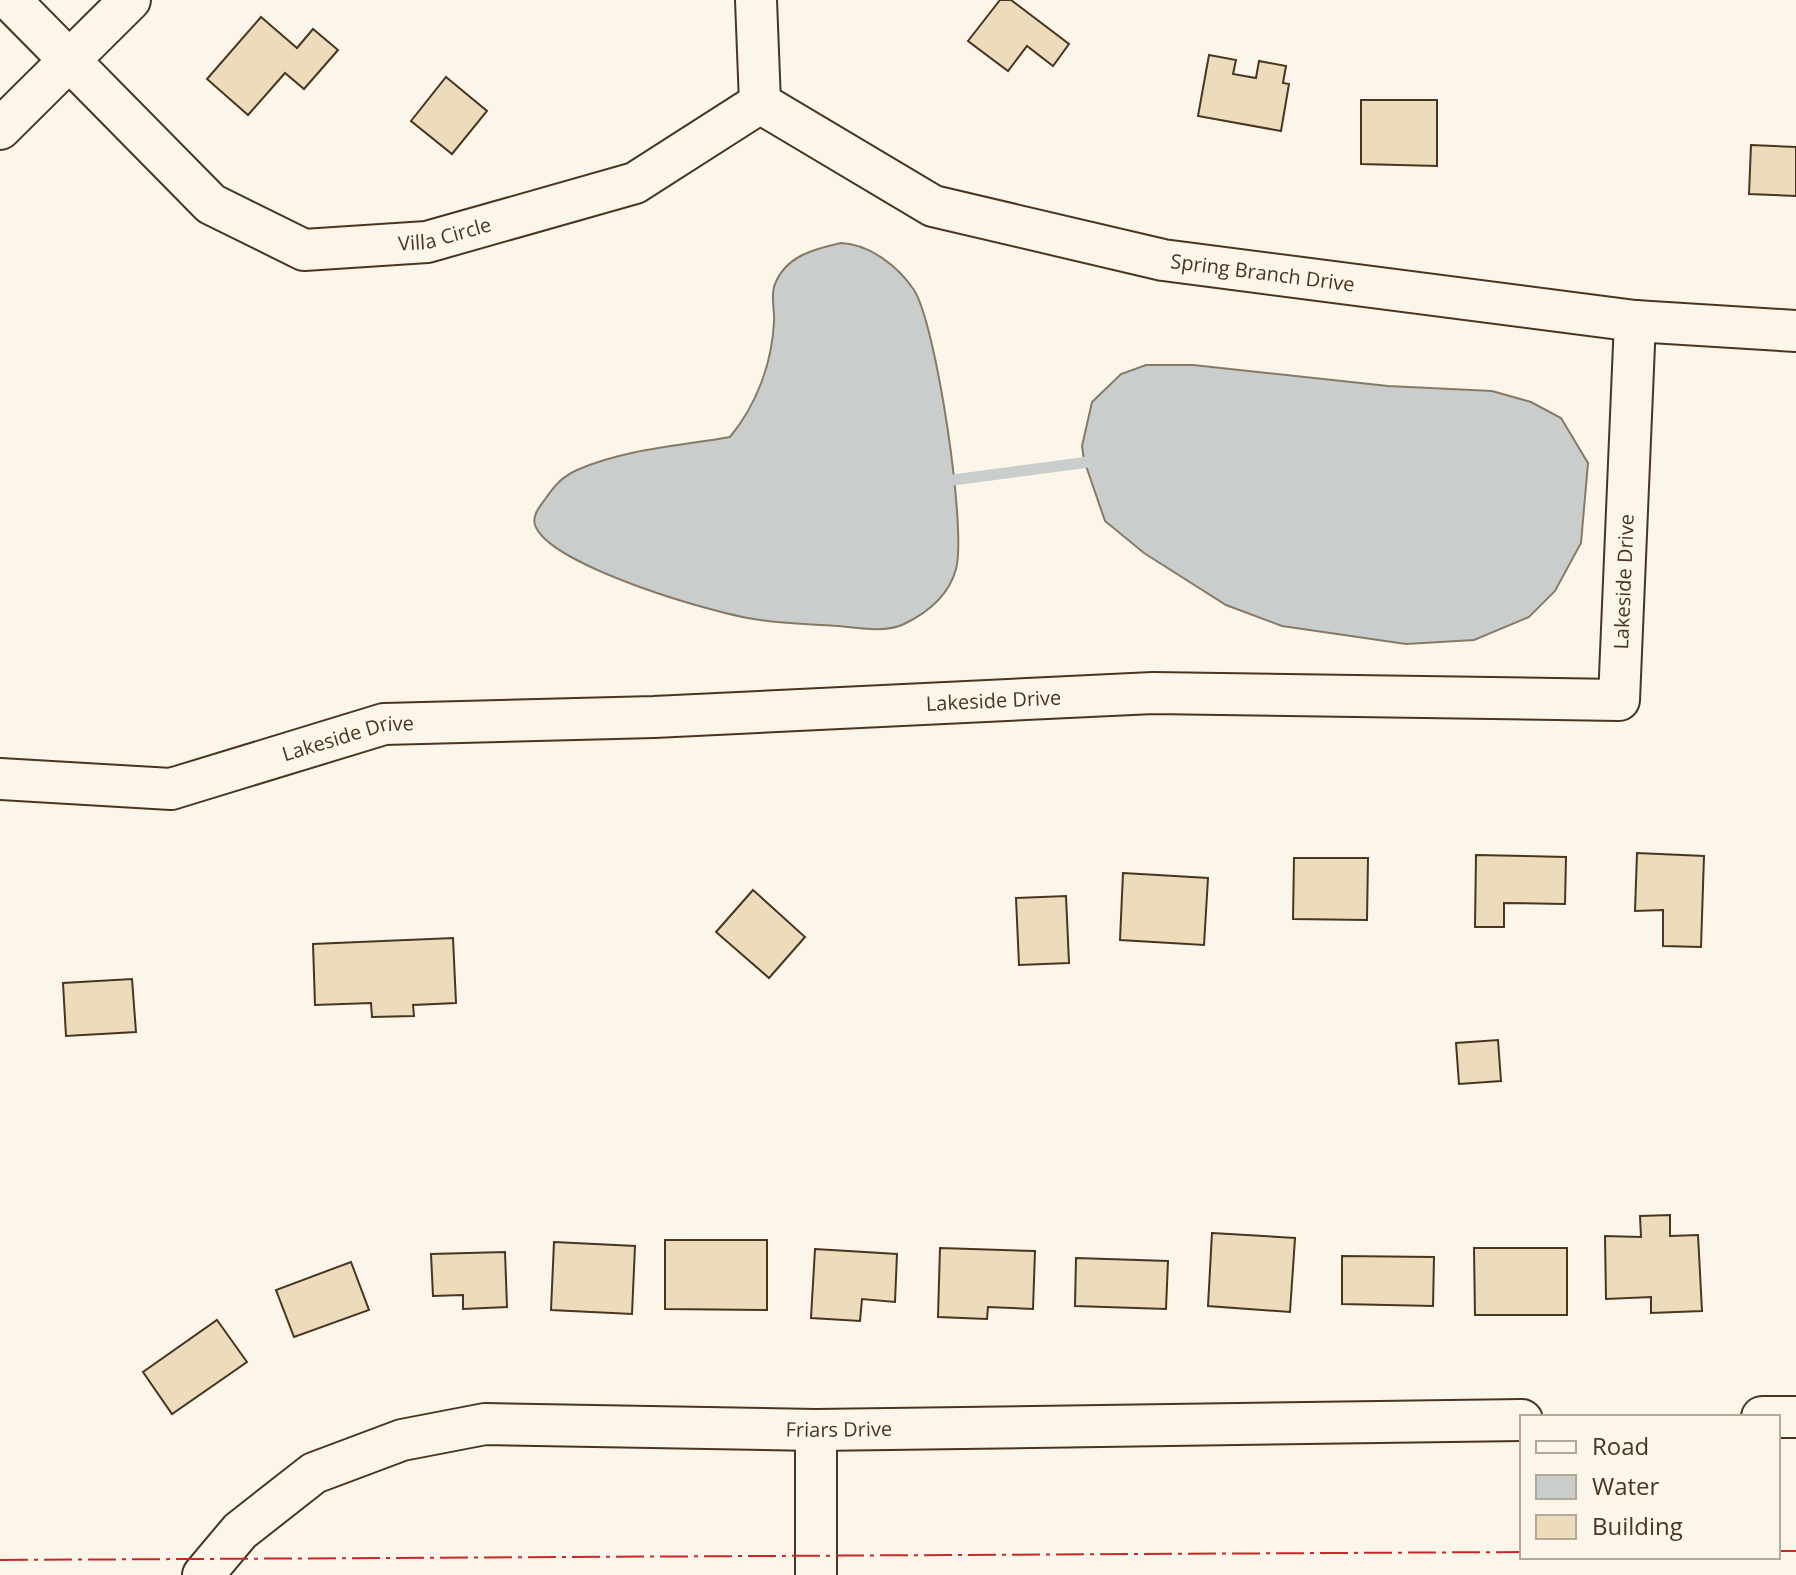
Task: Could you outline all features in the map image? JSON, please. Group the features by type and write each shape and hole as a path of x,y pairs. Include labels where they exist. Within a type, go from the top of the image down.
{"street":[{"name":"Villa Circle","path":"10,0 211,204 304,250 427,242 635,183 760,103"},
{"path":"0,129 130,0"},
{"path":"756,0 760,103"},
{"name":"Spring Branch Drive","path":"760,103 933,206 1163,260 1635,321 1796,331"},
{"name":"Lakeside Drive","path":"0,779 171,789 384,724 654,717 1153,693 1619,700 1635,321"},
{"name":"Friars Drive","path":"203,1575 240,1531 314,1473 402,1440 485,1424 816,1430 1520,1420"},
{"path":"816,1430 816,1575"}],"water":[{"path":"841,243 862,247 882,258 914,290 923,310 940,383 957,513 956,569 948,587 936,602 913,620 897,627 881,629 760,620 709,609 637,586 601,572 547,541 535,525 536,514 556,485 572,473 633,453 730,437 748,411 766,368 773,337 773,293 780,274 802,255"},
{"path":"1146,365 1193,365 1388,386 1492,391 1531,402 1561,418 1588,463 1581,543 1555,591 1529,617 1474,640 1406,644 1282,626 1226,605 1144,553 1105,521 1084,460 1082,446 1092,402 1121,374"}],"building":[{"path":"1000,0 1011,0 1069,44 1053,66 1027,46 1008,71 968,41"},
{"path":"261,17 297,48 313,29 338,50 304,89 285,73 248,115 207,79"},
{"path":"1209,55 1236,60 1233,74 1256,78 1259,61 1286,66 1283,83 1289,84 1281,131 1198,116"},
{"path":"446,77 487,111 452,154 411,121"},
{"path":"1361,100 1437,100 1437,166 1361,164"},
{"path":"1751,145 1796,147 1796,196 1749,194"},
{"path":"1637,853 1704,856 1701,947 1663,946 1663,910 1635,911"},
{"path":"1476,855 1566,857 1565,904 1504,903 1504,927 1475,927"},
{"path":"1294,858 1368,858 1367,920 1293,919"},
{"path":"1123,873 1208,878 1204,945 1120,940"},
{"path":"753,890 805,937 769,978 716,932"},
{"path":"1066,896 1069,963 1019,965 1016,898"},
{"path":"453,938 456,1003 413,1005 414,1016 372,1017 371,1003 315,1005 313,944"},
{"path":"132,979 136,1032 66,1036 63,983"},
{"path":"1498,1040 1501,1081 1459,1084 1456,1043"},
{"path":"1670,1215 1670,1236 1698,1235 1702,1311 1651,1313 1651,1297 1606,1299 1605,1236 1641,1237 1640,1216"},
{"path":"1212,1233 1295,1238 1290,1312 1208,1306"},
{"path":"665,1240 767,1240 767,1310 665,1309"},
{"path":"554,1242 635,1246 632,1314 551,1310"},
{"path":"940,1248 1035,1251 1033,1309 988,1307 987,1319 938,1317"},
{"path":"1474,1248 1567,1248 1567,1315 1475,1315"},
{"path":"815,1249 897,1254 895,1302 862,1299 860,1321 811,1318"},
{"path":"505,1252 507,1307 463,1309 463,1295 433,1296 431,1254"},
{"path":"1342,1256 1434,1257 1433,1306 1342,1304"},
{"path":"1076,1258 1168,1261 1166,1309 1075,1306"},
{"path":"351,1262 369,1310 294,1337 276,1290"},
{"path":"217,1320 247,1362 172,1414 143,1372"}],"waterway":[{"path":"938,482 1096,461"}],"power":[{"path":"1780,1551 1796,1551"},
{"path":"0,1560 1520,1552"}]}
